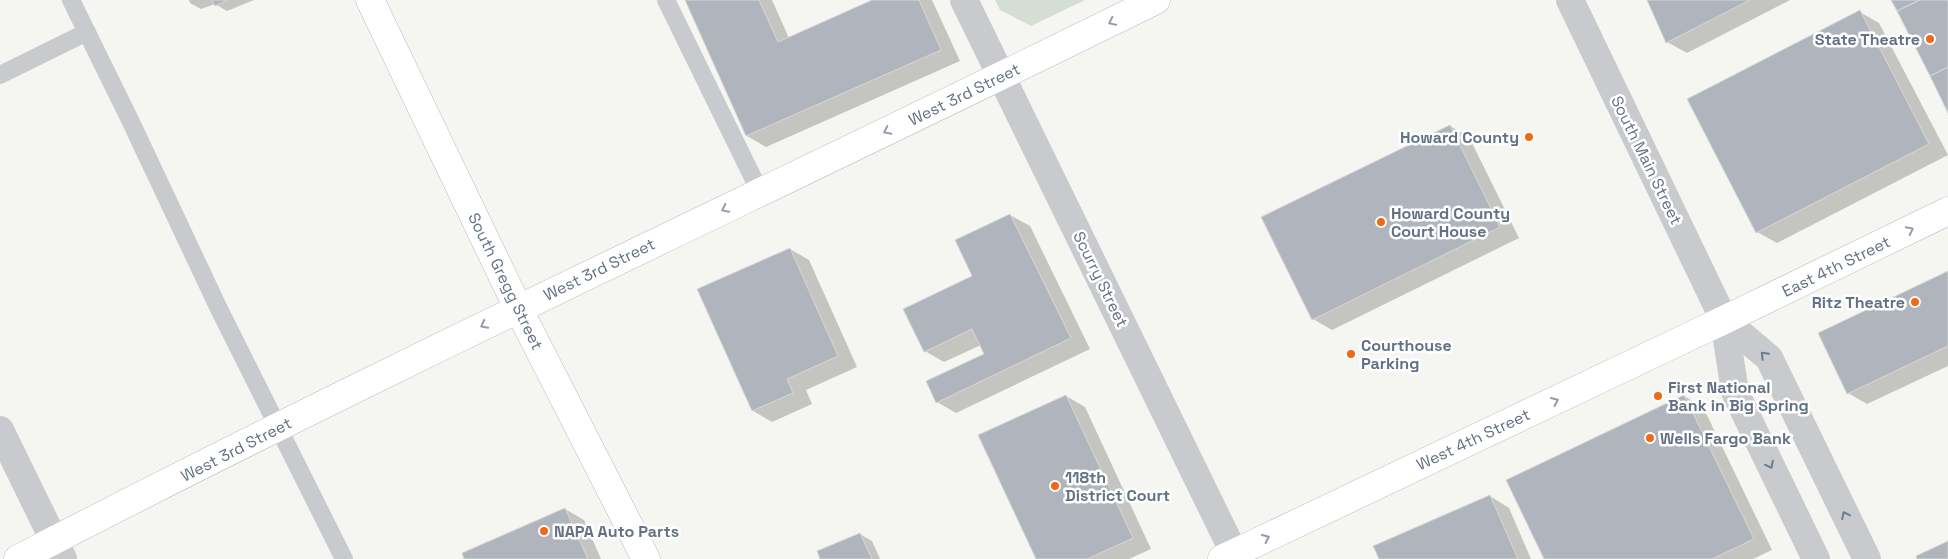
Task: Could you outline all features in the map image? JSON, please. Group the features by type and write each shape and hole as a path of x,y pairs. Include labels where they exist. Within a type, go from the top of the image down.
{"main road":[{"name":"South Gregg Street","path":"370,0 518,308 646,559"},
{"name":"West 3rd Street","path":"18,559 59,550 279,428 518,308 1156,0"},
{"name":"East 4th Street","path":"1724,320 1948,211"},
{"name":"West 4th Street","path":"1231,557 1724,320"}],"street":[{"name":"Scurry Street","path":"964,0 1231,557"},
{"name":"South Main Street","path":"1570,0 1724,320 1735,392 1816,559"},
{"name":"South Main Street","path":"1724,320 1768,358 1867,559"},
{"path":"0,430 59,550"}],"lane":[{"path":"71,0 219,310 344,559"},
{"path":"666,0 760,192"},
{"path":"0,75 87,32"}],"shaded area":[{"path":"995,0 1085,0 1031,26 1000,10"}],"building":[{"path":"212,0 228,0 215,6"},
{"path":"685,0 759,0 778,42 872,0 919,0 941,50 746,136"},
{"path":"1647,0 1750,0 1666,43"},
{"path":"1891,0 1920,0 1897,11"},
{"name":"State Theatre","path":"1920,0 1948,0 1948,67 1930,76 1897,11"},
{"path":"1860,10 1929,144 1756,233 1687,99"},
{"path":"1948,67 1948,113 1930,76"},
{"name":"Howard County Court House","path":"1450,125 1500,227 1312,320 1261,217"},
{"path":"1010,214 1071,338 936,403 926,381 984,354 972,329 924,352 903,309 972,276 955,240"},
{"path":"790,248 838,356 787,379 793,393 752,411 697,289"},
{"name":"Ritz Theatre","path":"1948,271 1948,346 1847,394 1818,333"},
{"name":"118th District Court","path":"1066,395 1133,538 1087,559 1036,559 978,435"},
{"name":"Wells Fargo Bank","path":"1684,395 1754,539 1712,559 1544,559 1506,480"},
{"path":"1490,495 1518,559 1379,559 1373,546"},
{"name":"NAPA Auto Parts","path":"565,508 588,559 464,559 462,553"},
{"path":"860,533 872,559 820,559 817,551"},
{"path":"1948,541 1948,559 1917,559 1916,556"}],"place":[{"name":"State Theatre","path":"1930,39"},
{"name":"Howard County","path":"1529,137"},
{"name":"Howard County Court House","path":"1381,222"},
{"name":"Ritz Theatre","path":"1915,302"},
{"name":"Courthouse Parking","path":"1351,354"},
{"name":"First National Bank in Big Spring","path":"1658,396"},
{"name":"Wells Fargo Bank","path":"1650,438"},
{"name":"118th District Court","path":"1055,486"},
{"name":"NAPA Auto Parts","path":"544,531"}]}
